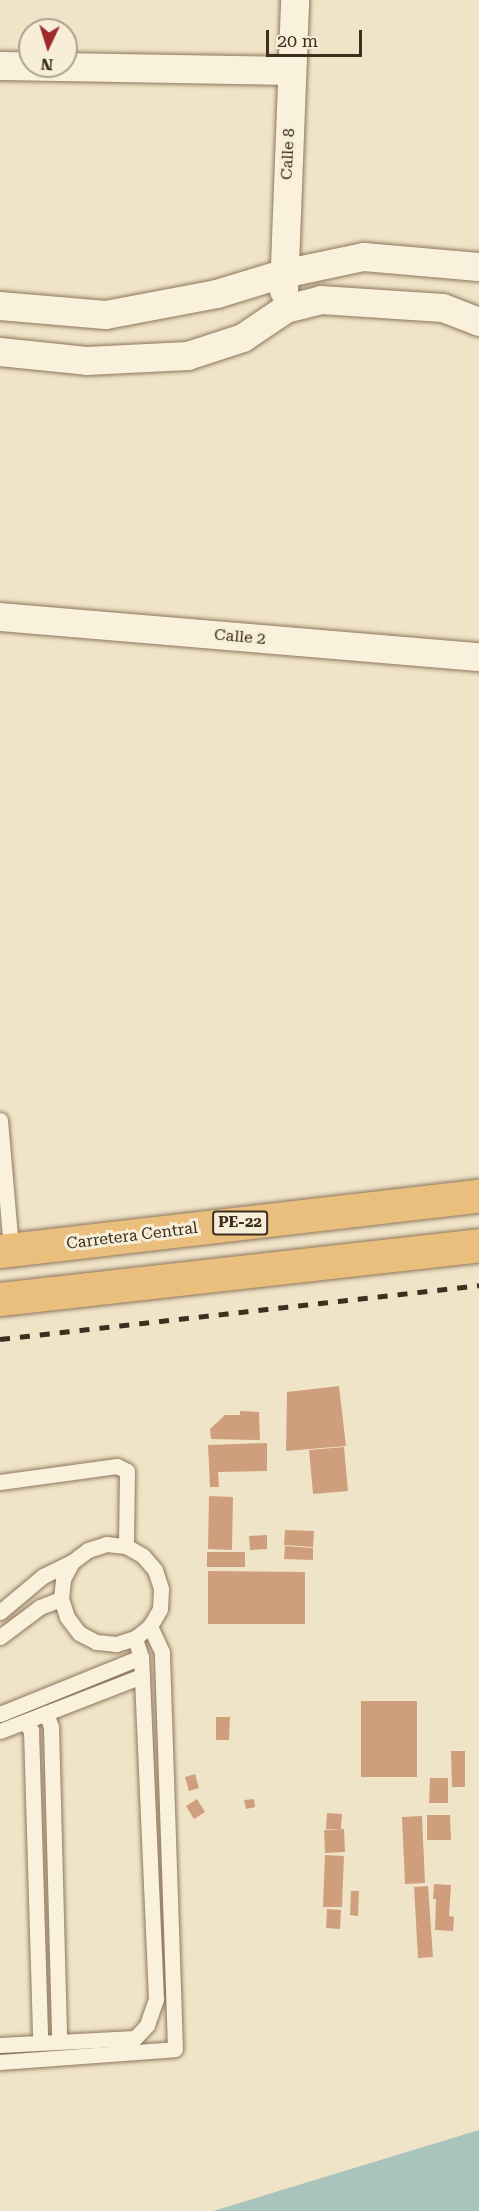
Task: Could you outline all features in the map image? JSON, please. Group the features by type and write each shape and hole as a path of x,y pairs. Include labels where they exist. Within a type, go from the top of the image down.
{"highway":[{"name":"Carretera Central","path":"6,1250 479,1196"},
{"path":"0,1299 479,1245"}],"street":[{"name":"Calle 8","path":"286,309 283,274 295,0"},
{"path":"0,66 292,71"},
{"path":"0,306 106,315 217,294 283,274 364,257 479,267"},
{"path":"0,352 87,361 188,356 243,338 286,309 321,300 443,308 479,322"},
{"name":"Calle 2","path":"0,617 479,657"}],"lane":[{"path":"0,1120 6,1250"},
{"path":"0,1482 117,1466 127,1471 126,1546"},
{"path":"0,1612 43,1576 72,1562 88,1550 106,1544 126,1546 143,1556 155,1570 161,1589 160,1608 150,1626 135,1638 116,1644 96,1642 79,1633 67,1617 61,1599 63,1579 72,1562"},
{"path":"0,1637 39,1606 61,1599"},
{"path":"0,2062 175,2049 162,1652 150,1626"},
{"path":"0,2045 58,2040 135,2038 147,2025 156,1999 141,1657 135,1638"},
{"path":"0,1714 141,1657"},
{"path":"0,1731 142,1676"},
{"path":"46,1713 51,1727 58,2040"},
{"path":"24,1722 31,1730 40,2042"}],"water":[{"path":"479,2130 479,2211 213,2211"}],"building":[{"path":"339,1386 346,1446 286,1451 287,1392"},
{"path":"240,1411 259,1412 260,1440 211,1439 210,1429 225,1415 240,1415"},
{"path":"267,1443 267,1471 218,1472 219,1487 210,1487 208,1445"},
{"path":"344,1447 348,1491 313,1494 309,1450"},
{"path":"209,1496 233,1497 232,1550 208,1549"},
{"path":"285,1530 314,1531 313,1547 284,1545"},
{"path":"267,1535 267,1549 250,1550 249,1536"},
{"path":"285,1546 313,1548 313,1560 284,1559"},
{"path":"207,1552 245,1552 245,1567 207,1567"},
{"path":"208,1571 305,1572 305,1624 208,1624"},
{"path":"361,1701 417,1701 417,1777 361,1777"},
{"path":"216,1717 230,1717 229,1740 216,1740"},
{"path":"451,1751 465,1751 465,1787 452,1787"},
{"path":"195,1774 199,1788 189,1791 185,1777"},
{"path":"430,1778 448,1778 448,1803 429,1803"},
{"path":"197,1799 205,1812 194,1819 186,1806"},
{"path":"254,1799 255,1807 246,1809 244,1800"},
{"path":"327,1813 342,1814 341,1829 326,1829"},
{"path":"427,1815 450,1815 451,1840 427,1840"},
{"path":"422,1816 425,1883 405,1884 402,1817"},
{"path":"344,1829 345,1852 325,1853 324,1830"},
{"path":"325,1855 344,1856 342,1907 323,1907"},
{"path":"434,1884 451,1885 449,1916 454,1917 453,1931 435,1930"},
{"path":"428,1886 433,1957 418,1958 414,1887"},
{"path":"351,1891 359,1891 358,1916 350,1915"},
{"path":"327,1909 341,1910 340,1929 326,1928"}],"railway":[{"path":"0,1339 479,1285"}]}
